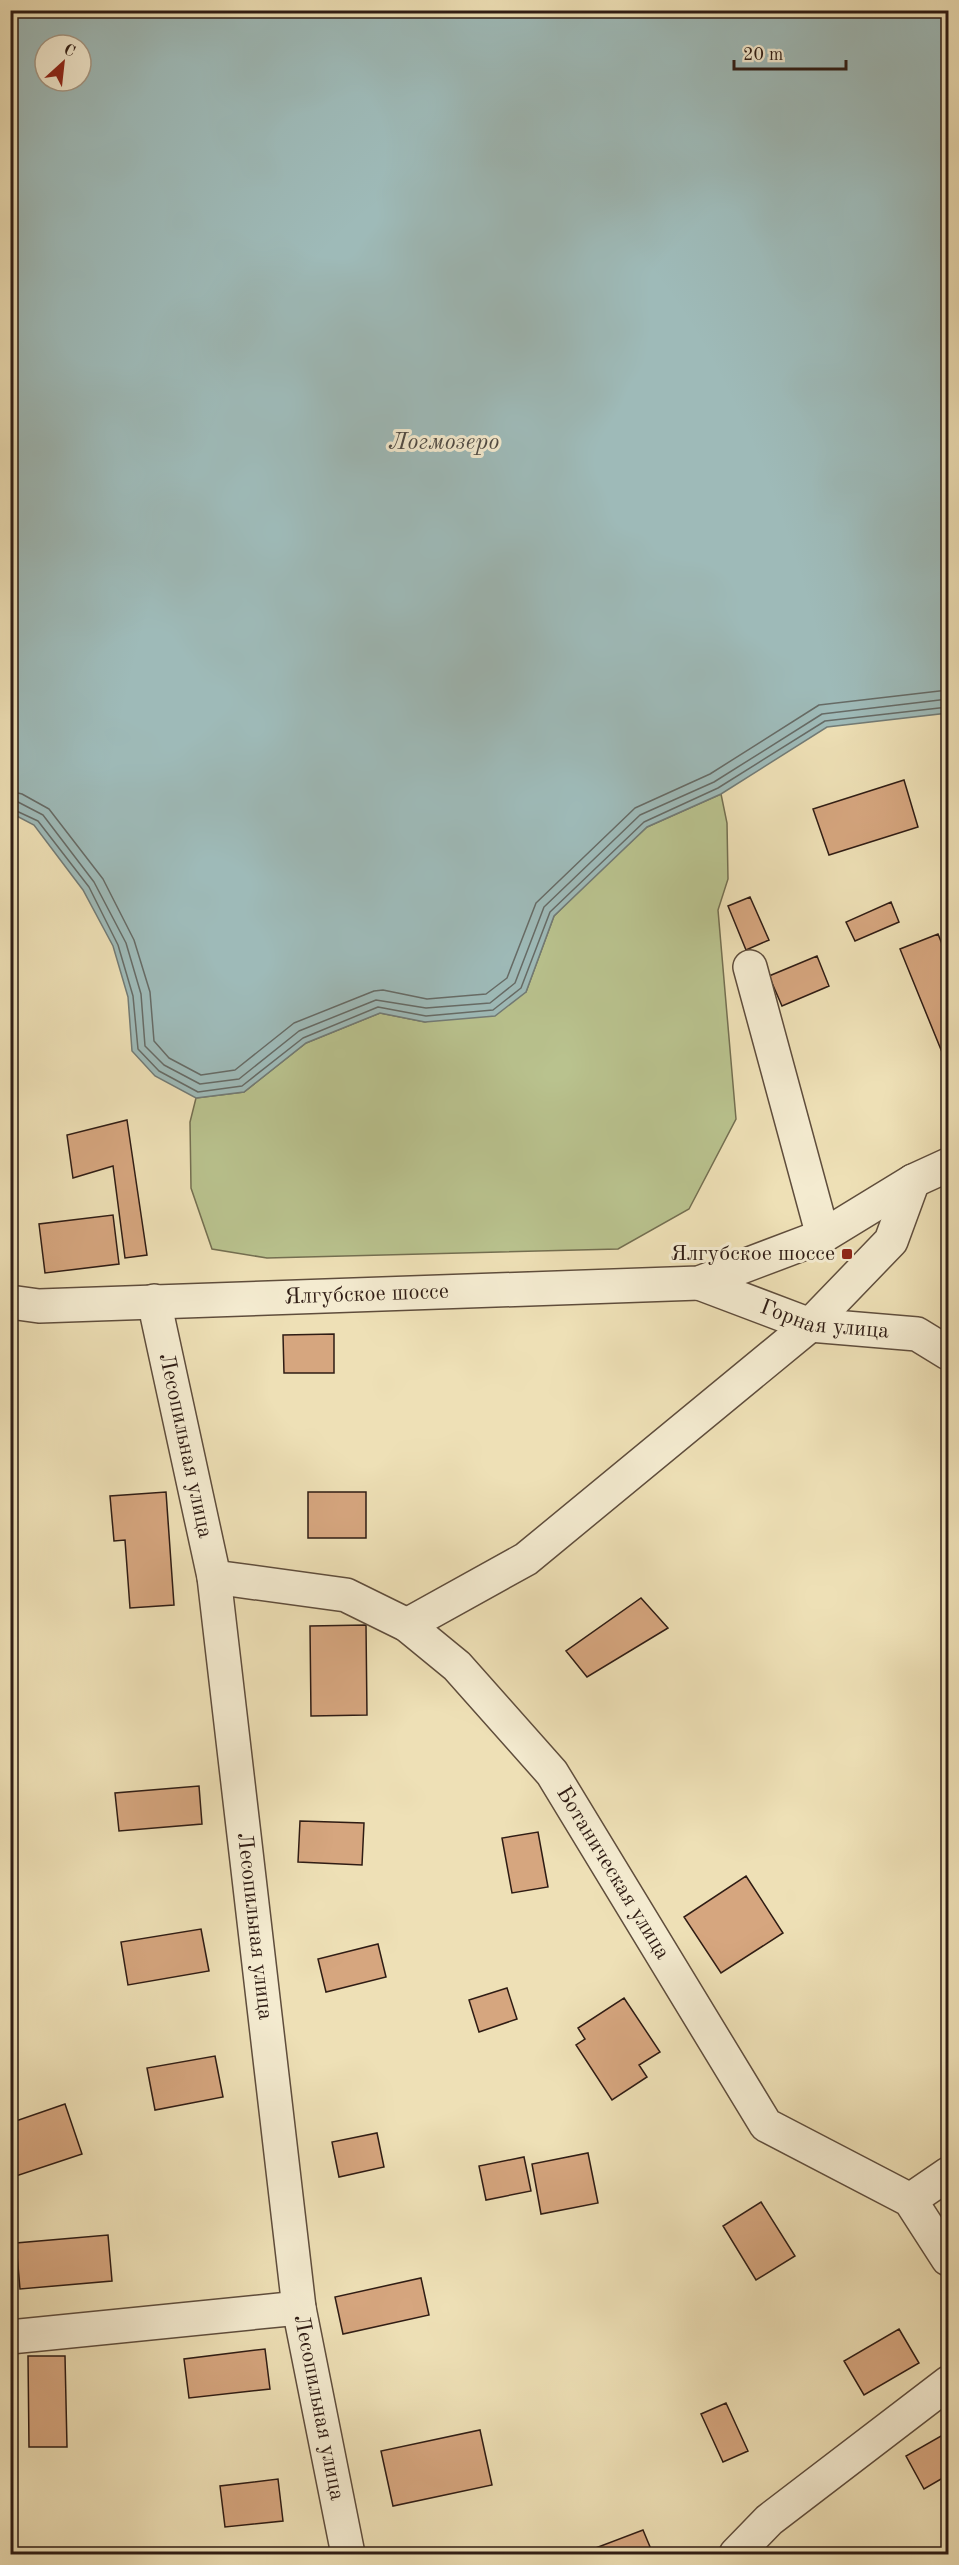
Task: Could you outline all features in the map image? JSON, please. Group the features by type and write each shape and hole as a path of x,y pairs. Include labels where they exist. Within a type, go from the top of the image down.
{"street":[{"path":"750,966 823,1236"},
{"name":"Ялгубское шоссе","path":"10,1302 39,1306 699,1283 823,1236 913,1181 948,1165"},
{"path":"407,1625 526,1559 810,1325 891,1241 913,1181"},
{"name":"Горная улица","path":"699,1283 810,1325 916,1334 948,1353"},
{"name":"Лесопильная улица","path":"153,1301 214,1577 299,2308 348,2554"},
{"name":"Ботаническая улица","path":"214,1577 346,1595 407,1625 457,1666 552,1773 766,2125 910,2200 948,2259"},
{"path":"910,2200 948,2174"},
{"path":"10,2337 299,2308"},
{"path":"736,2554 769,2520 948,2383"}],"green space":[{"path":"721,794 727,823 728,879 718,910 736,1119 689,1209 618,1249 267,1258 212,1249 191,1188 190,1122 196,1098 244,1092 306,1043 380,1013 425,1022 526,992 554,916 647,827"}],"water":[{"name":"Логмозеро","path":"10,11 948,11 948,713 827,727 721,794 647,827 554,916 526,992 495,1016 425,1022 380,1013 306,1043 244,1092 196,1098 155,1076 132,1051 128,997 113,946 83,890 34,825 11,813"}],"building":[{"path":"904,780 918,827 829,855 813,809"},
{"path":"750,897 769,940 746,950 728,906"},
{"path":"891,902 899,922 855,941 846,922"},
{"path":"938,934 948,959 948,1061 946,1062 900,949"},
{"path":"817,956 829,986 782,1006 769,976"},
{"path":"127,1120 147,1255 125,1258 113,1166 73,1178 67,1135"},
{"path":"113,1215 119,1264 45,1273 39,1224"},
{"path":"334,1334 334,1373 284,1373 283,1335"},
{"path":"166,1492 174,1605 130,1608 125,1540 114,1541 110,1496"},
{"path":"308,1492 366,1492 366,1538 308,1538"},
{"path":"641,1598 668,1628 587,1677 566,1651"},
{"path":"366,1625 367,1715 311,1716 310,1626"},
{"path":"199,1786 202,1824 119,1831 115,1793"},
{"path":"300,1821 364,1823 362,1865 298,1862"},
{"path":"538,1832 548,1887 512,1893 502,1838"},
{"path":"746,1876 783,1933 721,1973 684,1917"},
{"path":"201,1929 209,1971 128,1985 121,1942"},
{"path":"378,1944 386,1977 326,1992 318,1959"},
{"path":"507,1988 517,2019 479,2032 469,2000"},
{"path":"624,1998 660,2052 639,2065 647,2077 612,2100 576,2045 585,2039 578,2028"},
{"path":"215,2056 223,2097 155,2110 147,2068"},
{"path":"65,2104 82,2154 10,2178 10,2123"},
{"path":"377,2133 384,2167 339,2177 332,2142"},
{"path":"588,2153 598,2203 541,2214 532,2164"},
{"path":"524,2157 531,2191 486,2200 479,2166"},
{"path":"761,2202 795,2256 756,2280 723,2226"},
{"path":"108,2235 112,2281 20,2289 16,2243"},
{"path":"421,2278 429,2315 343,2334 335,2297"},
{"path":"899,2329 919,2363 864,2395 844,2361"},
{"path":"265,2349 270,2389 189,2398 184,2359"},
{"path":"28,2356 65,2356 67,2447 29,2447"},
{"path":"726,2403 748,2451 723,2462 701,2414"},
{"path":"480,2430 492,2485 393,2506 381,2451"},
{"path":"948,2432 948,2475 924,2489 906,2456"},
{"path":"278,2479 283,2521 225,2527 220,2486"},
{"path":"643,2530 653,2554 595,2554 593,2549"}],"place":[{"name":"Ялгубское шоссе","path":"847,1254"}]}
